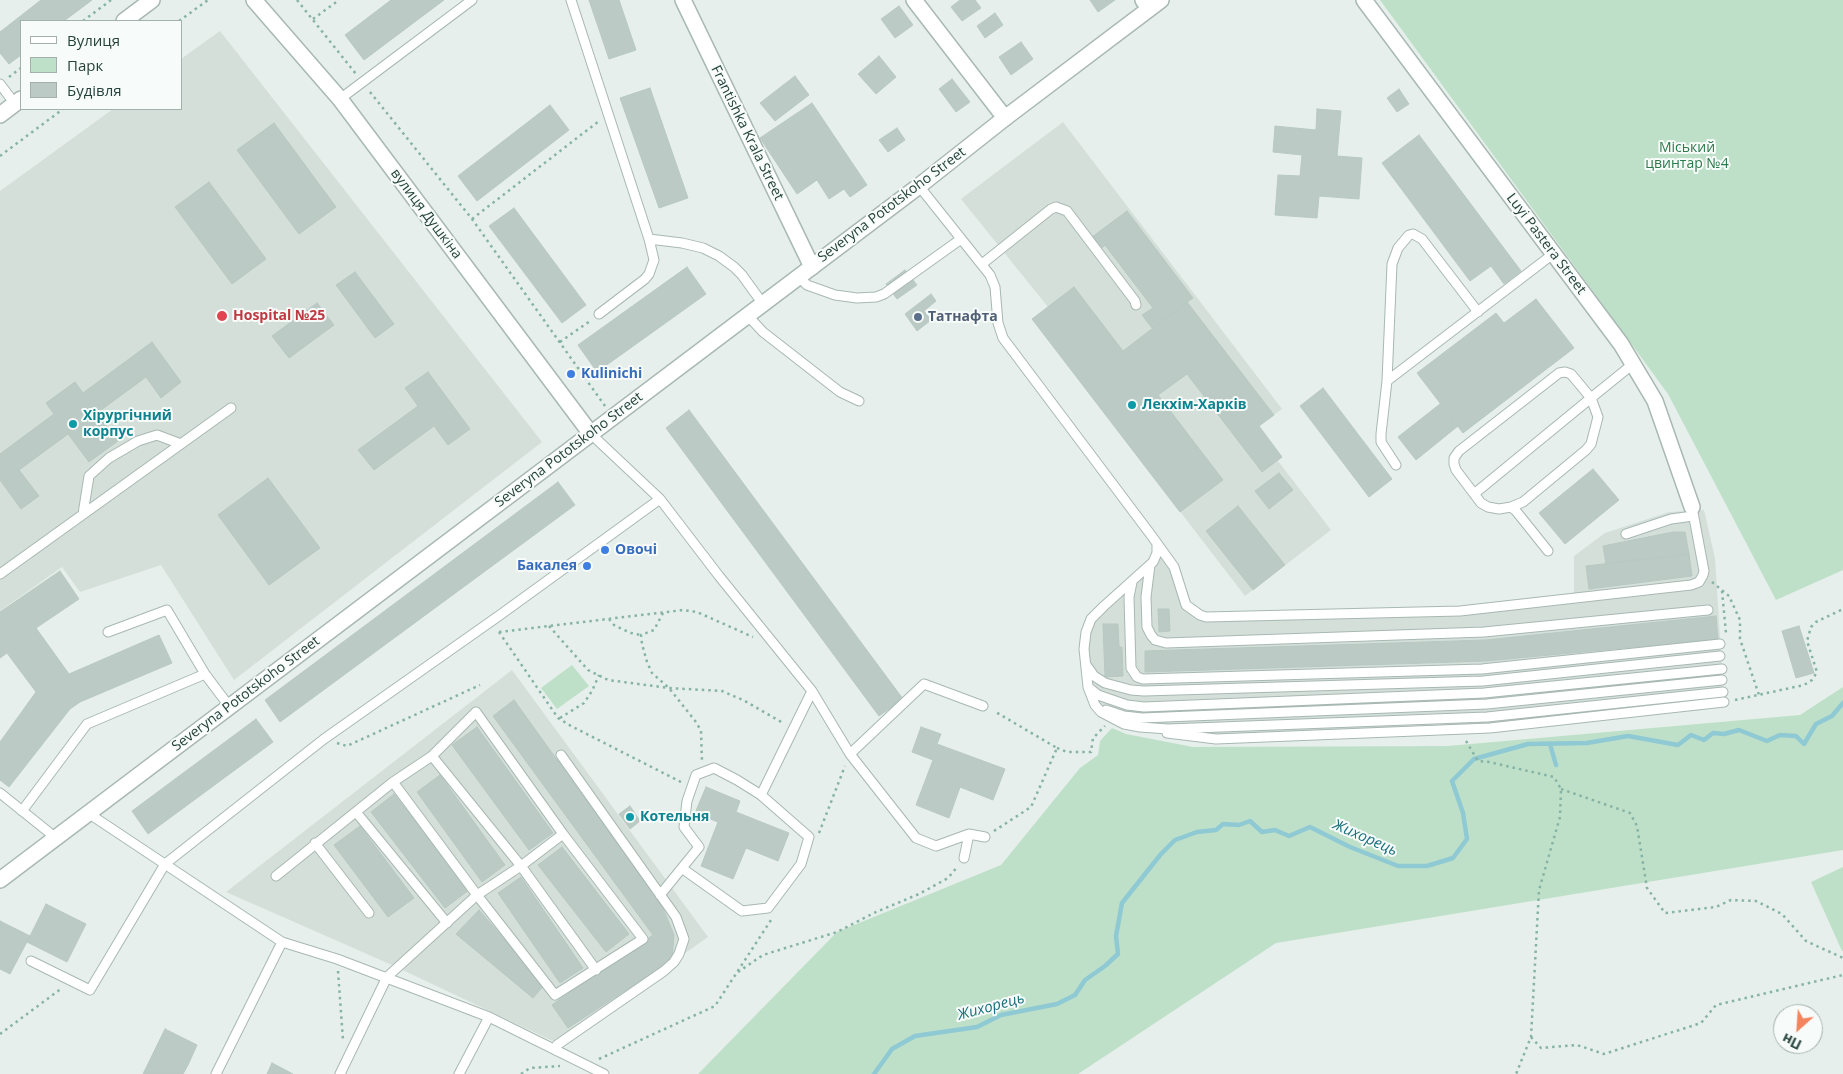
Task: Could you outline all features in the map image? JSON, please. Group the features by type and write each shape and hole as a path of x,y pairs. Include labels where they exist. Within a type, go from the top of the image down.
{"street":[{"path":"125,20 152,0"},
{"name":"вулиця Душкіна","path":"254,0 340,99 591,434"},
{"name":"Frantishka Krala Street","path":"683,0 812,267"},
{"path":"914,0 1005,118"},
{"name":"Luyi Pastera Street","path":"1364,0 1621,344 1655,401 1692,512"},
{"name":"Severyna Pototskoho Street","path":"0,880 919,186 1151,3"},
{"path":"0,115 18,101"}],"lane":[{"path":"340,99 364,83 472,0"},
{"path":"570,0 649,239 654,260 645,279 599,314"},
{"path":"0,84 18,101"},
{"path":"919,186 990,275 995,287 998,324 1003,338 1157,544 1178,575 1186,605 1192,611 1206,617 1460,611 1691,585 1699,582 1704,570 1692,512 1626,534"},
{"path":"982,264 1056,207 1066,211 1135,301 1136,305"},
{"path":"1396,465 1381,442 1381,434 1387,381 1392,264 1398,248 1409,234 1422,239 1478,312"},
{"path":"649,239 682,243 702,248 719,256 734,266 763,304"},
{"path":"799,277 807,285 835,296 876,297 884,294 960,239"},
{"path":"1387,381 1553,254"},
{"path":"748,316 763,332 840,392 859,401"},
{"path":"1474,494 1633,364"},
{"path":"1559,373 1571,374 1591,398 1598,417 1590,444 1586,450 1523,502 1511,508 1499,509 1488,507 1481,503 1456,470 1454,458 1459,451 1559,373"},
{"path":"0,574 231,408"},
{"path":"591,434 660,499 812,691 850,754 916,838 936,846 969,834 985,836"},
{"path":"83,514 89,476 109,458 138,441 158,435 181,444"},
{"path":"31,961 90,990 165,864 324,739 660,499"},
{"path":"1511,508 1516,510 1548,551"},
{"path":"1157,544 1157,553 1150,565 1091,619 1086,632 1088,687 1094,705 1101,712 1124,724 1216,739 1490,728 1724,702"},
{"path":"1150,565 1146,597 1147,626 1155,640 1166,643 1484,632 1708,610"},
{"path":"1132,582 1129,597 1131,668 1137,677 1143,679 1482,669 1720,644"},
{"path":"108,632 167,610 206,674 230,706"},
{"path":"1086,664 1094,676 1105,683 1131,690 1144,691 1483,681 1720,656"},
{"path":"1088,687 1098,695 1126,705 1144,707 1484,693 1722,670"},
{"path":"22,811 87,724 206,674"},
{"path":"1094,705 1124,716 1142,718 1487,704 1722,680"},
{"path":"850,754 924,684 983,706"},
{"path":"761,795 812,691"},
{"path":"1140,727 1168,729 1487,716 1723,692"},
{"path":"276,876 393,782 432,756 476,712 563,834 644,939 556,995 477,895 393,782"},
{"path":"558,1052 557,1045 664,971 677,958 684,939 676,916 561,755"},
{"path":"432,756 521,866 596,970"},
{"path":"660,895 683,870 699,847 684,828 687,801 696,775 703,772 714,768 761,795 809,837 801,864 768,908 742,912 683,870"},
{"path":"0,793 56,838"},
{"path":"356,812 447,923"},
{"path":"88,813 282,942 337,958 489,1017 599,1073"},
{"path":"340,1074 387,977 477,895 521,866 563,834"},
{"path":"964,858 969,834"},
{"path":"315,843 369,913"},
{"path":"216,1074 282,942"},
{"path":"459,1074 489,1017"}],"path":[{"path":"84,20 111,0"},
{"path":"181,20 208,0"},
{"path":"297,0 472,219 613,417"},
{"path":"313,19 339,0"},
{"path":"0,156 62,110"},
{"path":"472,219 608,114"},
{"path":"560,343 599,314"},
{"path":"1703,575 1729,596 1740,620 1740,638 1759,695"},
{"path":"1720,644 1726,634 1722,590"},
{"path":"1724,702 1804,685 1812,680 1817,672 1807,641 1811,626 1843,609"},
{"path":"498,632 683,610 697,612 778,649"},
{"path":"609,619 622,630 640,634 654,630 664,613"},
{"path":"491,621 560,718 571,726 692,787"},
{"path":"548,626 588,670 608,680 669,688 722,691 745,701 793,729"},
{"path":"640,634 647,662 652,673 669,688 701,731 703,772"},
{"path":"560,718 584,703 599,676"},
{"path":"324,739 347,746 480,685"},
{"path":"983,706 1067,752 1091,752 1093,738 1106,726"},
{"path":"1465,738 1478,761 1554,777 1561,789 1560,817 1539,890 1531,1037 1516,1074"},
{"path":"985,836 1032,807 1057,748"},
{"path":"816,841 850,754"},
{"path":"1561,789 1630,813 1636,826 1647,888 1665,913 1716,907 1731,900 1756,901 1782,914 1806,941 1843,958"},
{"path":"737,973 763,955 837,932 876,912 918,894 948,878 964,858"},
{"path":"521,1074 530,1068 586,1065 715,1006 773,917"},
{"path":"337,958 345,1065"},
{"path":"1531,1037 1541,1048 1577,1045 1604,1054 1701,1023 1716,1005 1843,974"},
{"path":"0,1034 71,981"}],"shaded area":[{"name":"Hospital №25","path":"220,31 542,442 234,680 161,565 80,592 62,567 0,611 0,191 112,110 182,110 182,58"},
{"path":"1063,122 1282,409 1259,426 1282,457 1278,461 1331,530 1245,596 1032,319 1048,307 961,199"},
{"path":"1704,510 1715,558 1724,702 1490,728 1189,737 1101,712 1088,687 1086,632 1104,606 1153,562 1157,544 1174,567 1186,605 1200,615 1460,611 1574,598 1574,556 1605,533 1669,512"},
{"path":"512,670 708,937 557,1043 392,965 226,892"}],"green space":[{"name":"Міський цвинтар №4","path":"1380,0 1843,0 1843,570 1776,600 1668,394"},
{"path":"572,665 589,686 557,709 541,688"},
{"path":"1843,687 1843,850 1276,943 1078,1074 698,1074 837,932 1001,865 1080,768 1098,755 1100,741 1112,728 1126,734 1193,747 1448,746 1800,715"},
{"path":"1843,867 1843,951 1842,951 1811,882"}],"building":[{"path":"41,0 92,0 65,20 20,20 20,56 9,64 0,53 0,32"},
{"path":"391,0 444,0 364,60 345,35"},
{"path":"589,0 619,0 636,50 609,59"},
{"path":"960,0 975,0 981,8 962,21 951,7"},
{"path":"1090,0 1115,0 1098,12"},
{"path":"899,6 913,25 895,38 881,19"},
{"path":"995,13 1003,25 985,38 977,26"},
{"path":"1021,42 1033,59 1011,75 999,57"},
{"path":"879,56 896,77 876,94 858,74"},
{"path":"795,76 809,95 775,121 760,103"},
{"path":"952,79 970,102 956,112 939,89"},
{"path":"650,88 688,198 659,208 620,98"},
{"path":"1399,89 1409,104 1397,112 1387,98"},
{"path":"812,103 867,185 850,197 844,189 829,199 817,180 797,194 760,138"},
{"path":"550,105 569,130 477,201 458,176"},
{"path":"1317,109 1341,111 1337,156 1362,158 1359,199 1319,196 1317,218 1275,215 1278,175 1300,176 1302,155 1273,152 1275,126 1316,130"},
{"path":"274,123 336,207 299,234 237,150"},
{"path":"897,128 905,140 888,152 879,140"},
{"path":"1419,135 1521,271 1504,284 1491,266 1470,281 1382,163"},
{"path":"209,182 266,259 232,284 175,207"},
{"path":"514,208 586,305 562,323 489,226"},
{"path":"1127,211 1193,298 1152,328 1142,315 1153,308 1105,245 1101,249 1092,237"},
{"path":"687,267 706,294 597,372 578,345"},
{"path":"905,270 917,285 897,299 886,284"},
{"path":"355,272 394,324 375,338 336,285"},
{"name":"Лекхім-Харків","path":"1074,287 1123,351 1187,302 1274,415 1259,426 1282,457 1262,472 1187,374 1158,395 1223,480 1180,512 1032,319"},
{"path":"931,294 936,301 924,311 931,320 917,331 905,314"},
{"path":"1536,299 1574,348 1463,433 1417,373 1496,313 1504,323"},
{"path":"317,303 334,325 289,358 272,336"},
{"name":"Хірургічний корпус","path":"152,342 181,382 161,398 146,377 97,413 118,441 89,462 68,434 19,470 39,496 21,509 0,480 0,454 54,414 46,403 75,382 83,393"},
{"path":"428,372 470,429 448,445 434,426 374,470 358,450 418,406 405,388"},
{"path":"1323,388 1392,479 1369,497 1300,406"},
{"path":"1440,404 1458,426 1416,460 1398,437"},
{"path":"689,410 903,699 879,716 666,428"},
{"path":"1593,469 1619,500 1565,544 1539,513"},
{"path":"1279,473 1293,490 1269,509 1255,491"},
{"path":"268,478 320,548 269,585 218,515"},
{"path":"558,482 575,505 280,722 265,700"},
{"path":"1238,506 1285,565 1253,590 1206,531"},
{"path":"1673,532 1685,532 1689,554 1606,564 1603,546"},
{"path":"1689,554 1692,576 1589,589 1586,566"},
{"path":"60,571 79,599 36,628 69,674 159,635 172,663 80,702 70,709 9,787 0,780 0,742 36,692 7,653 0,658 0,612"},
{"path":"1158,609 1169,609 1170,631 1159,632"},
{"path":"1716,616 1718,639 1487,661 1145,672 1145,651 1486,640"},
{"path":"1103,624 1118,624 1119,647 1122,647 1123,676 1105,677"},
{"path":"1799,626 1814,673 1796,678 1782,631"},
{"path":"514,700 662,906 674,935 672,960 568,1028 552,1005 653,935 493,716"},
{"path":"256,719 273,742 148,834 132,811"},
{"path":"477,727 553,833 529,850 452,745"},
{"path":"921,727 941,734 937,744 1005,769 993,800 960,787 949,818 916,805 933,760 912,752"},
{"path":"440,775 505,865 482,882 417,792"},
{"path":"706,787 740,801 736,812 789,833 778,861 746,848 733,879 701,866 718,822 695,813"},
{"path":"394,794 469,890 445,908 371,812"},
{"name":"Котельня","path":"630,806 640,821 630,829 619,814"},
{"path":"360,826 414,898 388,917 334,845"},
{"path":"562,847 629,934 606,952 538,865"},
{"path":"521,877 583,968 560,983 498,893"},
{"path":"46,904 86,924 67,962 27,942"},
{"path":"479,910 544,985 533,998 456,934"},
{"path":"0,921 30,936 10,974 0,969"},
{"path":"165,1029 197,1045 188,1065 183,1074 143,1074"},
{"path":"272,1063 293,1074 267,1074"}],"waterway":[{"name":"Жихорець","path":"874,1074 892,1049 915,1036 977,1027 1001,1015 1057,1004 1075,995 1085,980 1118,954 1116,936 1122,903 1161,854 1175,840 1197,832 1216,830 1223,824 1239,825 1250,821 1262,832 1275,830 1289,836 1310,827 1350,847 1398,866 1427,866 1453,858 1467,839 1463,813 1452,781 1474,759 1528,744 1587,743 1628,736 1678,745 1691,735 1704,740 1713,733 1724,734 1739,730 1767,741 1780,735 1796,736 1804,744 1816,724 1832,716 1843,703"},
{"path":"1550,744 1556,765"}],"place":[{"name":"Hospital №25","path":"222,316"},
{"name":"Татнафта","path":"918,317"},
{"name":"Kulinichi","path":"571,374"},
{"name":"Лекхім-Харків","path":"1132,405"},
{"name":"Хірургічний корпус","path":"73,424"},
{"name":"Овочі","path":"605,550"},
{"name":"Бакалея","path":"587,566"},
{"name":"Котельня","path":"630,817"}]}
